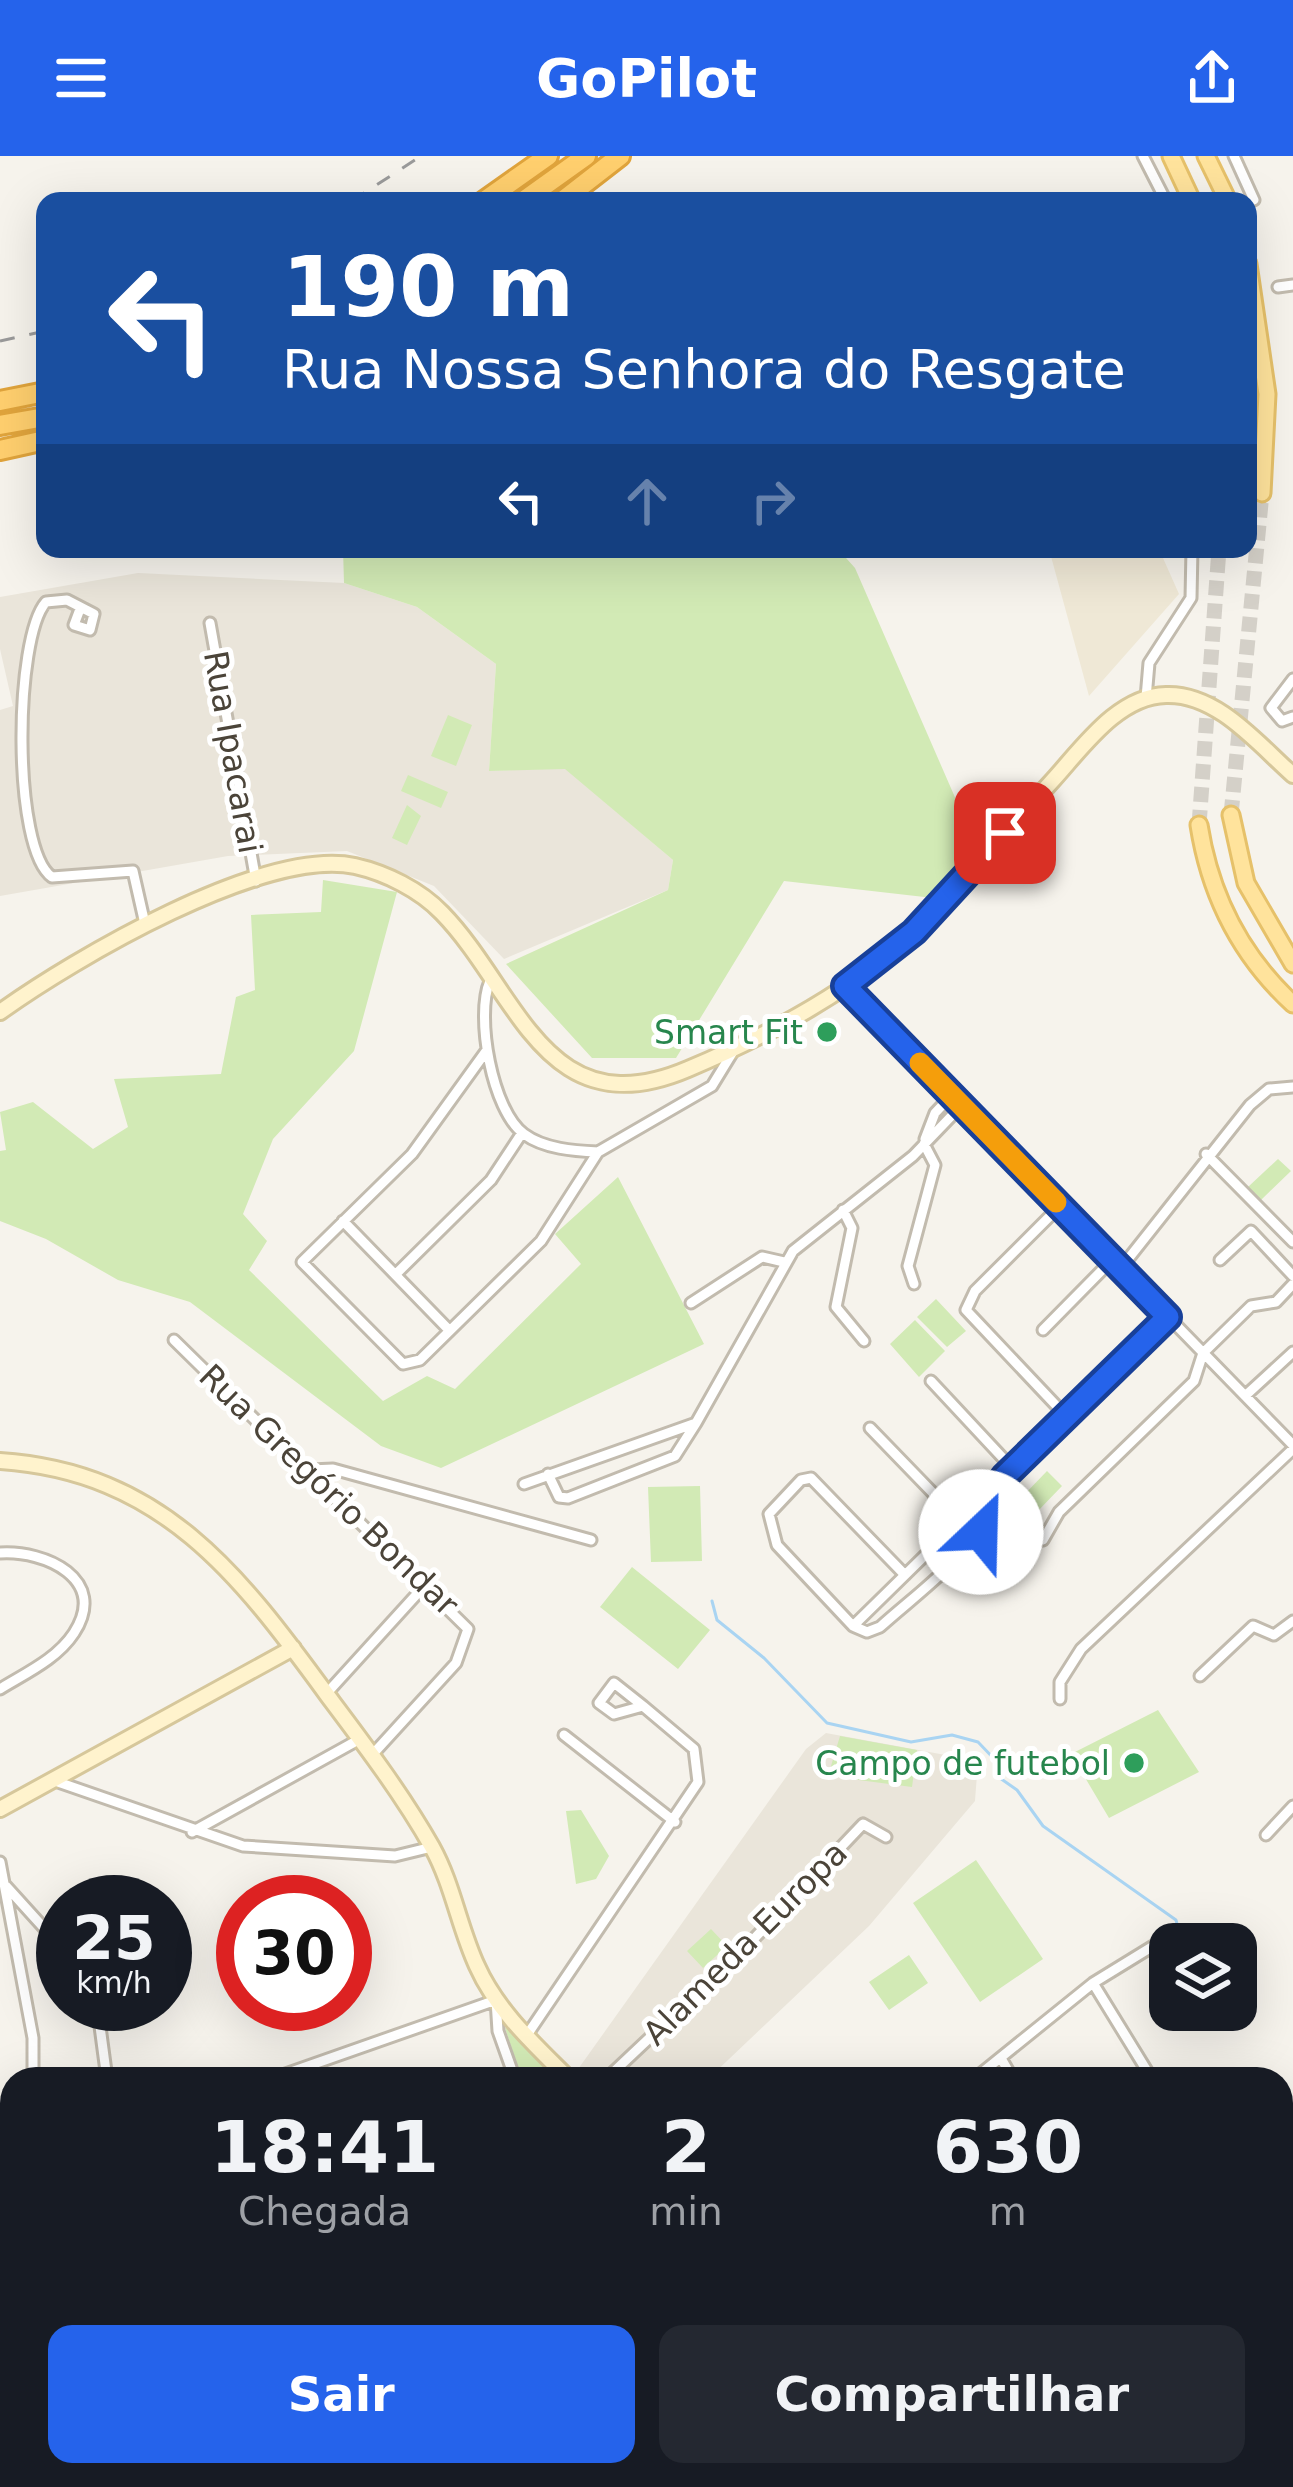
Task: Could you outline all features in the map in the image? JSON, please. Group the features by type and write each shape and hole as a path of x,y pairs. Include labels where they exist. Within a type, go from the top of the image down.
{"highway":[{"path":"497,192 548,156"},
{"path":"536,192 586,156"},
{"path":"574,192 620,156"},
{"path":"0,401 36,394"},
{"path":"0,425 36,419"},
{"path":"0,450 36,442"}],"main road":[{"path":"1171,156 1188,192"},
{"path":"1206,156 1224,192"},
{"path":"1257,326 1267,394 1262,493"},
{"path":"0,1012 76,961 146,924 256,881 330,865 352,866 397,881 441,912 554,1058 601,1082 643,1084 738,1043 845,986 914,932 1093,736 1146,698 1180,695 1215,709 1293,775"},
{"path":"1232,814 1246,883 1293,964"},
{"path":"1199,825 1225,915 1257,965 1293,1004"},
{"path":"0,1461 73,1472 159,1510 208,1546 293,1648 372,1755 432,1847 474,1960 496,2000 558,2067"},
{"path":"0,1809 293,1648"}],"street":[{"path":"1143,156 1161,192"},
{"path":"1234,156 1250,192"},
{"path":"1278,287 1293,285"},
{"path":"1146,698 1145,673 1191,598 1192,558"},
{"path":"80,610 67,600 52,599 40,608 32,627 18,739 39,861 52,877 133,871 146,924"},
{"name":"Rua Ipacarai","path":"210,623 256,881"},
{"path":"1293,680 1271,708 1282,722 1293,717"},
{"path":"470,1006 482,998 490,981"},
{"path":"845,986 1293,1447 1081,1649 1060,1682 1060,1699"},
{"path":"482,998 488,1051 501,1096 522,1133 559,1148 598,1152"},
{"path":"488,1051 426,1137 302,1262 392,1354 413,1366 541,1241 598,1152 712,1086 738,1043"},
{"path":"1042,1330 1116,1264 1207,1154 1269,1089 1293,1087"},
{"path":"914,1284 908,1266 935,1166 924,1144 935,1113 952,1095"},
{"path":"548,1474 563,1499 681,1451 784,1262 924,1144 962,1105"},
{"path":"396,1274 491,1180 522,1133"},
{"path":"1207,1154 1293,1242"},
{"path":"1060,1206 975,1291 966,1306 1067,1417"},
{"path":"843,1210 852,1228 836,1307 864,1341"},
{"path":"343,1221 449,1330"},
{"path":"1043,1540 1059,1512 1194,1381 1203,1353 1251,1306 1276,1302 1293,1280 1251,1231 1220,1261"},
{"path":"692,1304 762,1257 784,1262"},
{"path":"853,1626 1168,1317"},
{"name":"Rua Gregório Bondar","path":"174,1340 464,1622 467,1645 372,1755"},
{"path":"1245,1396 1293,1352"},
{"path":"931,1382 1009,1473"},
{"path":"524,1484 696,1423"},
{"path":"870,1428 959,1520"},
{"path":"655,1434 665,1461"},
{"path":"311,1470 333,1469 590,1540"},
{"path":"905,1575 812,1478 801,1480 772,1508 770,1534 853,1626 867,1632 880,1627 981,1532 998,1505 1009,1473"},
{"path":"0,1553 32,1554 62,1564 83,1599 80,1621 62,1648 0,1689"},
{"path":"327,1693 427,1583"},
{"path":"1241,1613 1252,1626 1274,1635 1293,1621"},
{"path":"1200,1676 1252,1626"},
{"path":"527,2035 694,1794 699,1756 643,1706"},
{"path":"564,1736 675,1822"},
{"path":"192,1832 360,1739"},
{"path":"50,1779 192,1832 266,1849 395,1856 432,1847"},
{"path":"1266,1835 1293,1806"},
{"name":"Alameda Europa","path":"619,2067 772,1922 863,1824 886,1838"},
{"path":"0,1862 33,2038 33,2067"},
{"path":"4,1885 36,1919"},
{"path":"992,2067 1093,1983 1149,1949"},
{"path":"1093,1983 1145,2067"},
{"path":"306,2067 496,2000 498,2031 511,2067"},
{"path":"100,2031 105,2067"},
{"path":"1002,2060 1006,2067"}],"shaded area":[{"path":"1051,558 1163,558 1179,594 1089,696"},
{"path":"138,573 344,583 417,607 496,664 489,771 565,768 673,860 668,890 504,959 434,886 347,851 228,856 0,896 0,710 13,706 0,649 0,597"},
{"path":"826,1733 978,1761 975,1801 869,1926 721,2067 580,2067 806,1749"}],"green space":[{"path":"343,558 846,558 855,568 981,857 942,899 784,881 676,1058 592,1058 506,964 668,890 673,860 565,769 489,771 496,664 417,607 344,583"},
{"path":"448,715 472,725 456,766 431,756"},
{"path":"408,775 448,792 441,808 401,791"},
{"path":"407,805 421,816 407,845 392,838"},
{"path":"323,880 397,892 354,1051 273,1139 243,1214 267,1241 249,1270 383,1401 427,1376 455,1389 581,1264 555,1234 618,1177 704,1344 441,1468 381,1446 190,1302 118,1280 46,1239 0,1221 0,1151 6,1150 0,1112 33,1102 93,1149 128,1127 114,1079 221,1074 236,997 255,990 251,915 321,912"},
{"path":"1278,1159 1291,1171 1261,1200 1248,1187"},
{"path":"936,1299 966,1331 947,1347 917,1317"},
{"path":"915,1320 945,1351 919,1377 890,1344"},
{"path":"1047,1471 1062,1486 1035,1514 1020,1499"},
{"path":"700,1486 702,1561 651,1562 648,1487"},
{"path":"632,1567 710,1630 678,1669 600,1607"},
{"name":"Campo de futebol","path":"1158,1710 1199,1772 1109,1818 1071,1754"},
{"path":"840,1736 917,1750 912,1787 828,1776"},
{"path":"581,1810 609,1856 596,1879 576,1884 566,1811"},
{"path":"976,1860 1043,1959 980,2002 913,1903"},
{"path":"711,1929 727,1946 703,1968 687,1951"},
{"path":"909,1955 928,1983 889,2010 869,1982"},
{"path":"505,2028 546,2067 517,2067"}],"waterway":[{"path":"712,1601 717,1620 764,1658 827,1723 911,1742 952,1735 978,1742 999,1764 997,1776 1017,1790 1043,1826 1177,1923"}],"tunnel":[{"path":"1257,545 1262,493"},
{"path":"1199,825 1218,558"},
{"path":"1231,815 1256,558"}],"railway":[{"path":"366,192 421,156"},
{"path":"0,341 36,333"}],"slow traffic":[{"path":"920,1063 1056,1202"}],"place":[{"name":"Smart Fit","path":"827,1032"},
{"name":"Campo de futebol","path":"1134,1763"}],"route":[{"path":"981,1532 998,1505 1004,1477 1168,1317 845,986 914,932 1005,833"}]}
